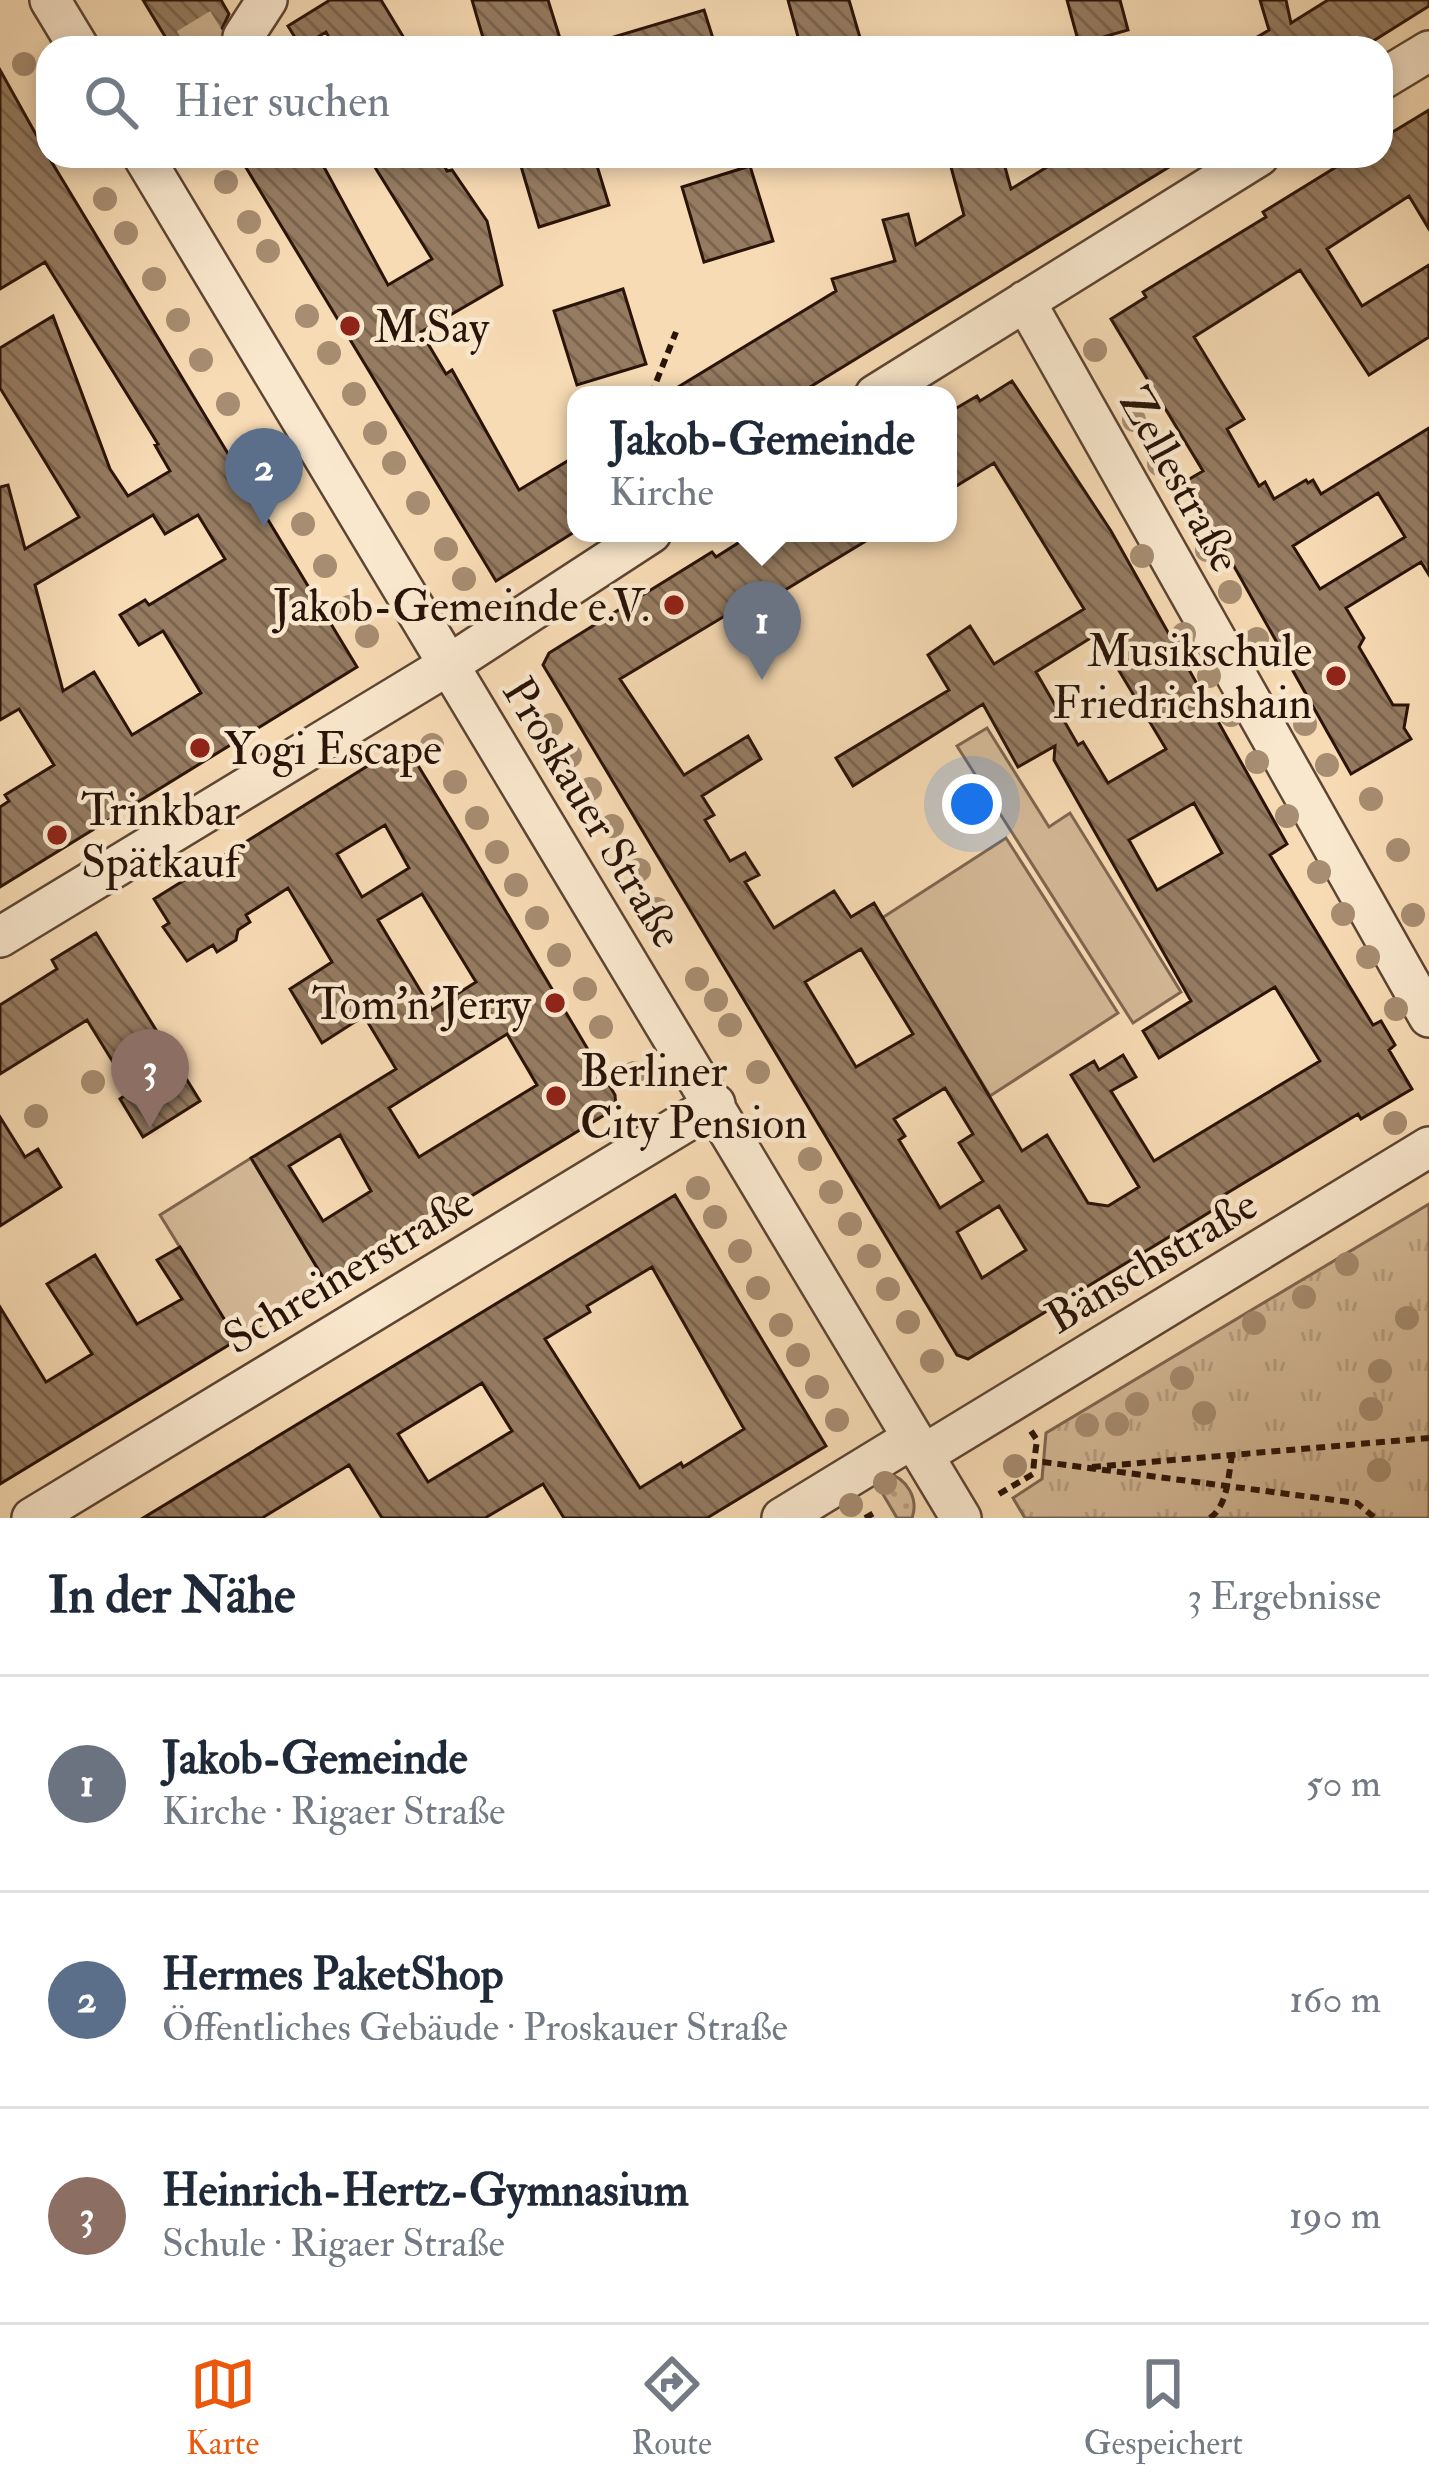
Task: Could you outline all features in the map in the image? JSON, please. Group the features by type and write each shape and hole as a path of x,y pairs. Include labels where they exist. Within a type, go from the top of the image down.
{"street":[{"path":"50,0 72,36"},
{"path":"1393,73 1429,51"},
{"name":"Proskauer Straße","path":"150,168 715,1104 918,1446 952,1515"},
{"path":"889,386 1240,168"},
{"name":"Zellestraße","path":"1025,302 1429,1017"},
{"path":"0,937 450,664 637,542"},
{"name":"Schreinerstraße","path":"32,1518 715,1104"},
{"name":"Bänschstraße","path":"782,1518 918,1446 1429,1148"}],"path":[{"path":"655,386 676,332"},
{"path":"999,1494 1033,1474 1036,1440 1030,1429"},
{"path":"1076,1468 1429,1438"},
{"path":"1210,1518 1217,1514 1232,1455"},
{"path":"1034,1462 1357,1503 1375,1518"},
{"path":"865,1518 874,1513"}],"green space":[{"path":"987,728 1049,827 1070,813 1181,992 1133,1023 957,746"},
{"path":"1006,838 1118,1013 990,1096 882,918"},
{"path":"251,1158 327,1284 237,1340 160,1215"},
{"path":"1429,1204 1429,1518 1025,1518 1013,1498 1042,1479 1046,1433"},
{"path":"887,1473 910,1490 912,1518 897,1518 874,1479"}],"building":[{"path":"143,0 221,0 229,14 219,36 165,36"},
{"path":"330,0 381,0 403,36 328,36 326,32 294,36 288,26"},
{"path":"472,0 548,0 559,36 482,36"},
{"path":"788,0 849,0 860,36 798,36"},
{"path":"1067,0 1120,0 1128,30 1077,36"},
{"path":"1260,0 1286,0 1291,23 1328,0 1429,0 1429,6 1381,36 1259,36 1269,30"},
{"path":"704,10 712,36 617,36"},
{"path":"0,70 36,134 36,168 55,168 357,667 0,887 0,807 9,801 5,795 54,765 19,709 0,720 0,487 8,485 25,549 79,517 0,388 0,348 53,316 110,469 128,496 170,471 45,262 0,289","holes":["153,515 165,534 198,515 225,559 149,605 145,600 120,615 139,645 163,631 201,693 132,735 94,672 63,691 35,585"]},
{"path":"1429,110 1429,229 1409,196 1327,249 1362,306 1429,265 1429,337 1369,375 1300,270 1194,337 1244,419 1227,429 1259,486 1265,482 1274,499 1306,480 1313,480 1321,494 1429,428 1429,575 1421,562 1346,608 1364,638 1359,647 1393,705 1408,705 1404,728 1411,739 1351,774 1186,481 1203,471 1111,319 1146,297 1143,292 1266,217 1263,212 1334,168 1393,168 1393,132","holes":["1378,493 1405,537 1320,589 1293,546"]},
{"path":"246,168 325,168 388,285 432,259 375,168 452,170 487,221 502,285 421,332 446,374 452,370 519,490 567,461 567,537 496,581"},
{"path":"522,168 598,168 609,205 539,227"},
{"path":"751,168 773,241 704,262 682,187"},
{"path":"951,168 1005,168 1011,189 1045,168 1167,168 812,386 680,386 836,291 832,279 895,261 883,220 908,214 916,245 964,215"},
{"path":"623,289 646,364 577,385 554,311"},
{"path":"1012,381 1111,531 1287,844 1270,855 1373,1025 1381,1021 1395,1045 1389,1050 1412,1089 1361,1119 1358,1114 1214,1201 1218,1207 968,1359 957,1355 543,665 549,653 712,552 716,557 740,542 864,542 749,612 730,618 728,614 620,679 684,775 748,736 761,759 702,796 714,815 705,820 730,861 745,853 759,875 745,882 774,928 834,891 851,917 874,903 1022,1151 1047,1135 1088,1203 1108,1206 1139,1187 1071,1075 1094,1061 1099,1070 1123,1055 1136,1077 1111,1091 1154,1161 1320,1061 1275,987 1159,1058 1143,1031 1191,1001 1054,760 1055,746 1018,767 983,704 853,786 836,758 949,690 928,655 970,626 994,664 1084,609 994,463 957,486 957,408 977,396 980,401","holes":["1097,634 1166,749 1108,783 1083,742 1078,745 1036,672","1194,803 1222,853 1157,890 1129,840","861,949 913,1034 856,1067 805,982","945,1088 973,1134 959,1143 983,1181 940,1208 899,1140 905,1136 894,1119","999,1206 1026,1250 982,1278 957,1232"]},
{"path":"398,747 408,749 615,1095 616,1108 327,1284 251,1158 396,1069 364,1016 322,1043 290,989 332,962 288,888 246,915 250,922 238,930 236,940 217,952 213,945 187,961 163,927 169,923 154,899","holes":["385,825 409,868 362,897 337,854","422,894 476,982 432,1010 378,920","507,1034 537,1085 419,1157 389,1108","340,1135 371,1191 323,1221 289,1166"]},
{"path":"96,933 200,1101 143,1137 120,1099 131,1091 87,1020 0,1074 0,1005 57,969 52,960"},
{"path":"0,1117 25,1157 38,1149 61,1187 0,1226"},
{"path":"675,1195 826,1446 707,1518 564,1518 543,1484 485,1518 382,1518 349,1465 262,1518 143,1518","holes":["652,1267 744,1429 640,1488 545,1339 590,1312 587,1306","482,1383 512,1431 428,1482 398,1434"]},
{"path":"180,1247 237,1340 0,1484 0,1307 46,1382 92,1354 47,1284 95,1255 137,1324 182,1299 157,1260"}],"tunnel":[{"path":"207,36 233,20"}],"place":[{"name":"M.Say","path":"350,326"},
{"name":"Hermes PaketShop","path":"264,527"},
{"name":"Jakob-Gemeinde e.V.","path":"674,605"},
{"name":"Musikschule Friedrichshain","path":"1336,676"},
{"name":"Jakob-Gemeinde","path":"762,680"},
{"name":"Yogi Escape","path":"200,748"},
{"name":"Trinkbar Spätkauf","path":"57,835"},
{"name":"Tom’n’Jerry","path":"555,1003"},
{"name":"Berliner City Pension","path":"556,1096"},
{"name":"Heinrich-Hertz-Gymnasium","path":"150,1128"}]}
